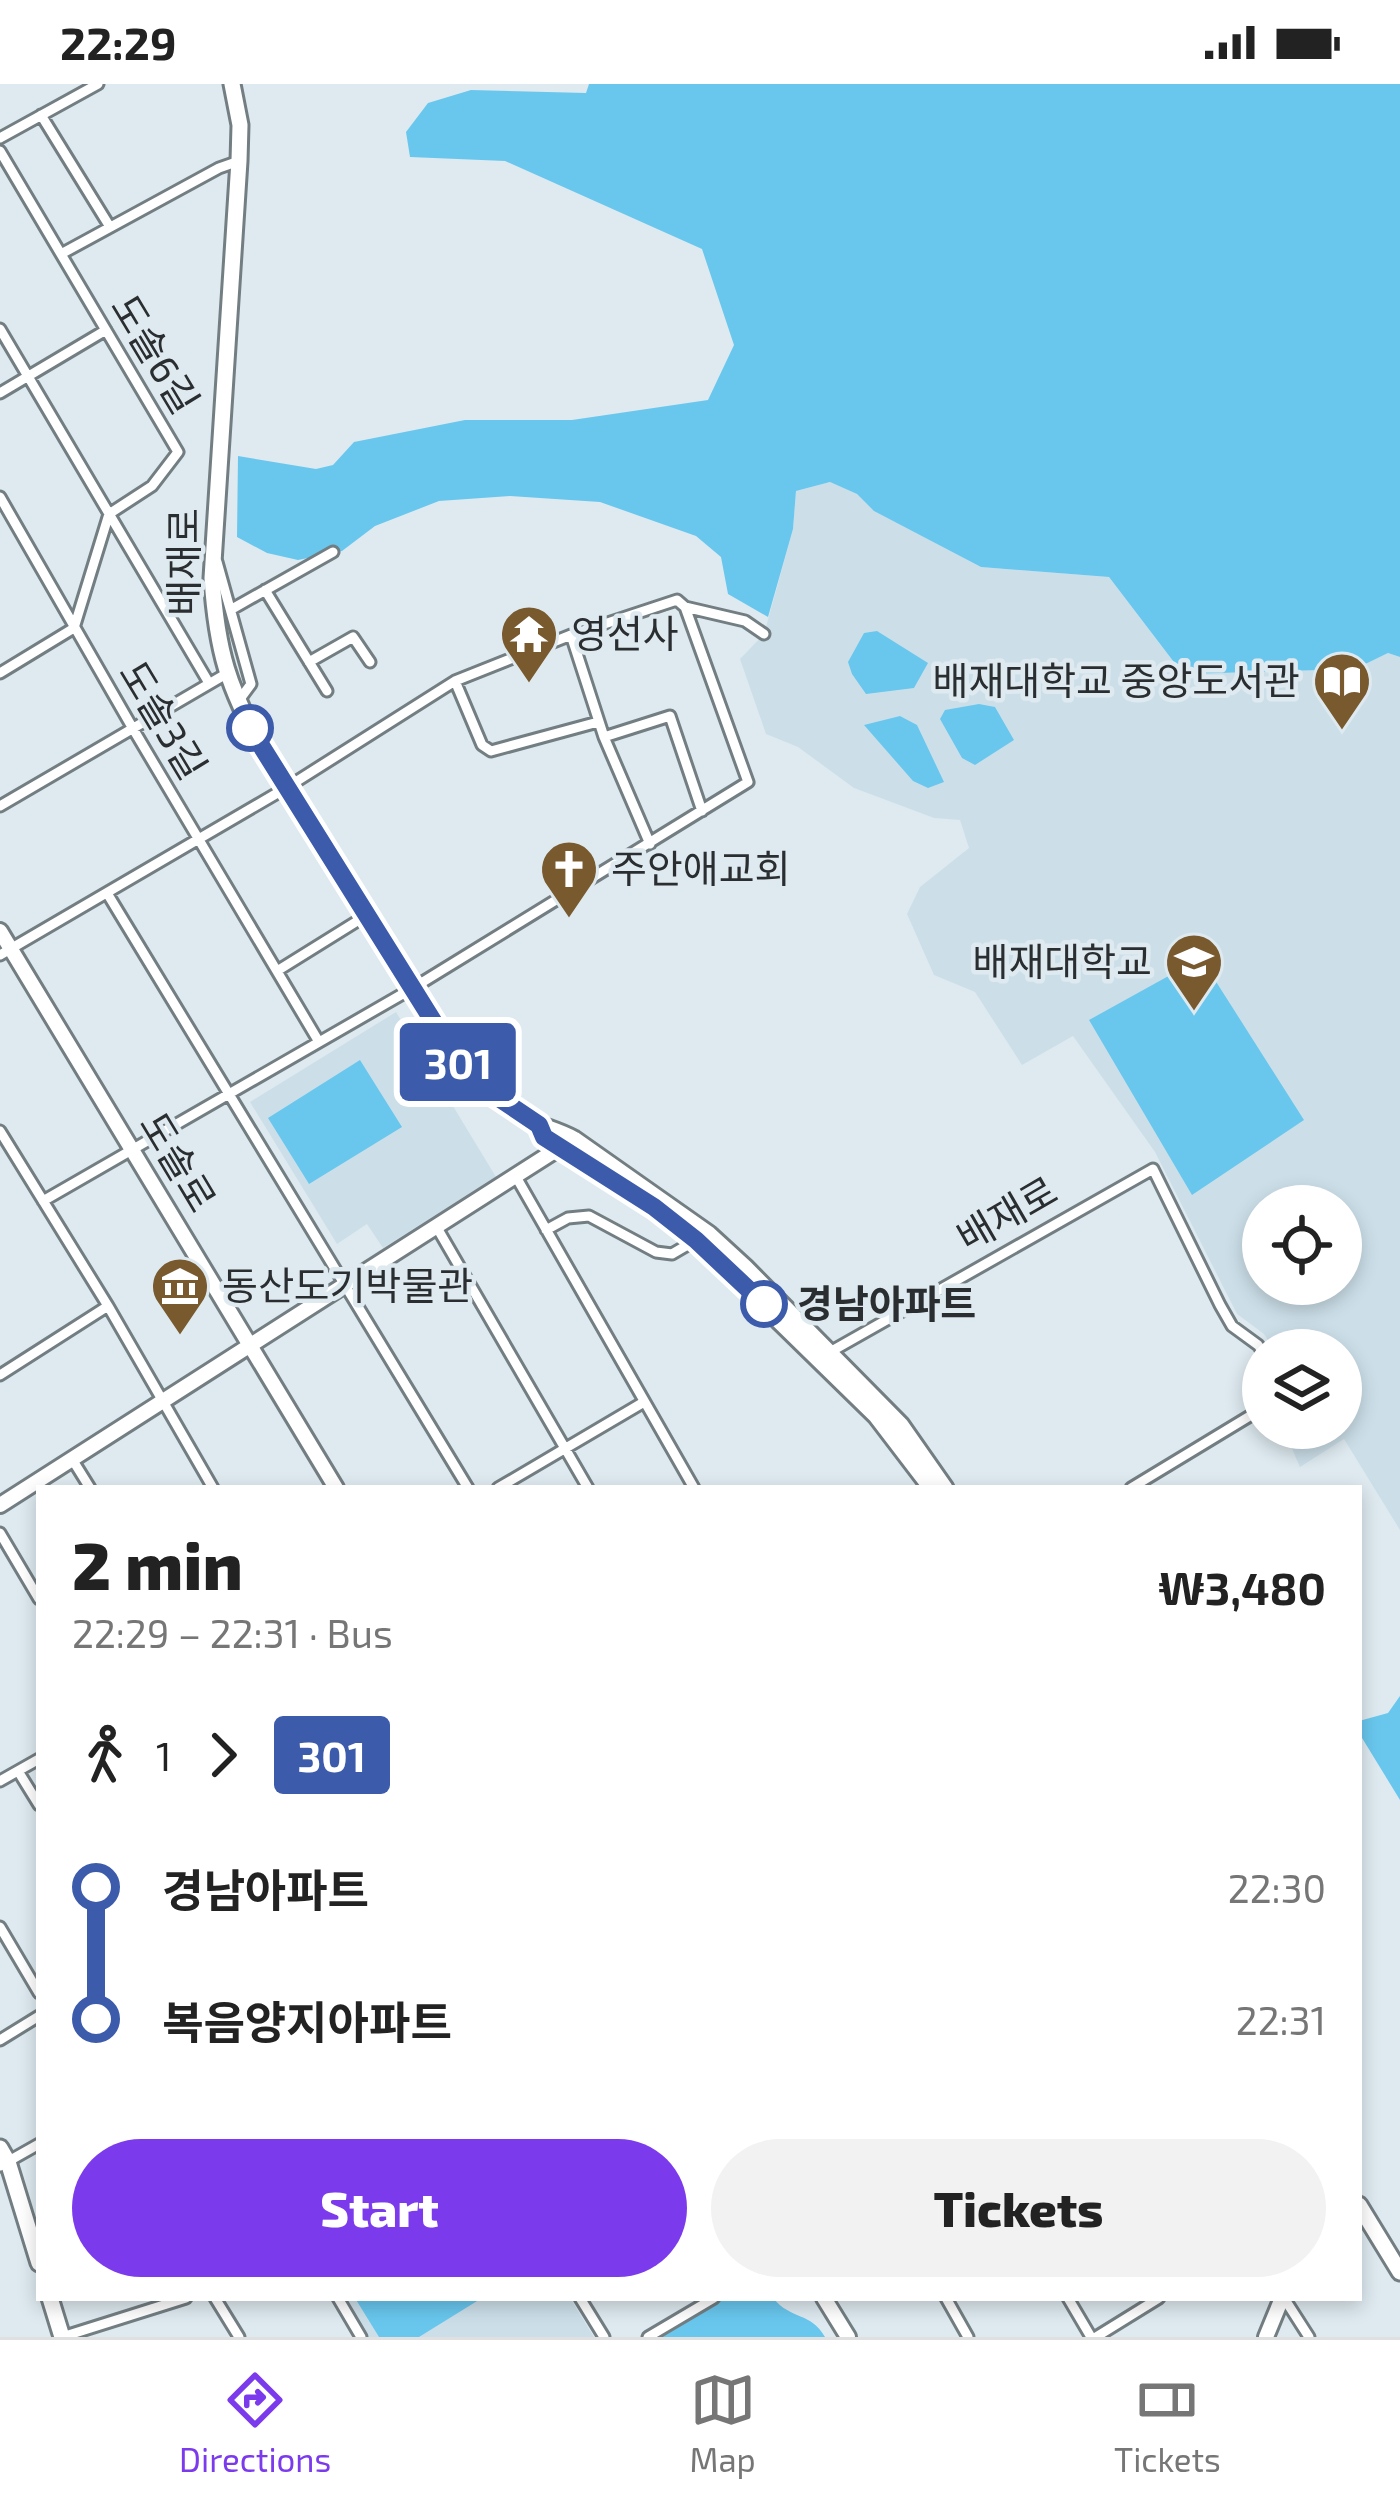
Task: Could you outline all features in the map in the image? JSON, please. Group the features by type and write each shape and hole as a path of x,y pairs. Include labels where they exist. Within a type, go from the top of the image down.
{"main road":[{"name":"배재로","path":"232,84 240,125 212,548 215,628 237,703 458,1061 478,1084 539,1125 552,1126 567,1143 741,1272"},
{"name":"배재로","path":"567,1143 664,1200 709,1234 896,1429 943,1485"},
{"name":"배재로","path":"896,1429 925,1485"},
{"path":"3,2159 36,2254"},
{"path":"1362,2210 1400,2272"},
{"path":"51,2301 62,2337"}],"street":[{"path":"0,138 97,84"},
{"path":"41,116 110,227"},
{"name":"도솔6길","path":"0,152 178,452 152,486 109,514"},
{"path":"61,254 238,161"},
{"path":"0,329 209,682"},
{"path":"0,393 106,330"},
{"name":"도솔3길","path":"0,497 5,519 320,1042"},
{"path":"0,673 74,628 109,514"},
{"path":"212,548 251,684 237,703"},
{"name":"배재로","path":"232,609 333,552"},
{"name":"배재로","path":"266,590 327,691"},
{"path":"5,952 286,788 455,681 677,600 685,607 745,621 764,634"},
{"path":"43,1201 413,988 748,782 685,607"},
{"path":"571,635 598,722 650,844"},
{"path":"309,662 353,637 370,662"},
{"path":"0,806 226,674"},
{"path":"455,681 482,745 491,752 598,722"},
{"path":"604,737 670,716 702,811"},
{"path":"106,893 466,1485"},
{"path":"277,971 367,916"},
{"name":"도솔로","path":"0,931 5,952 132,1150 334,1485"},
{"path":"0,1131 211,1485"},
{"path":"0,1505 567,1143"},
{"name":"배재로","path":"825,1356 1153,1168 1232,1326 1242,1333"},
{"path":"515,1175 692,1485"},
{"path":"546,1230 568,1218 589,1216 656,1252 672,1254 696,1240"},
{"path":"436,1226 586,1485"},
{"path":"0,1376 108,1306"},
{"path":"503,1485 644,1402"},
{"path":"1136,1485 1242,1421"},
{"path":"72,1459 88,1485"},
{"path":"0,1533 36,1594"},
{"path":"0,1781 36,1761"},
{"path":"18,1771 36,1800"},
{"path":"0,1927 36,1988"},
{"path":"0,2040 36,2018"},
{"path":"3,2159 36,2145"},
{"path":"62,2337 176,2301"},
{"path":"217,2301 239,2337"},
{"path":"340,2301 361,2337"},
{"path":"582,2301 604,2337"},
{"path":"826,2301 848,2337"},
{"path":"948,2301 968,2337"},
{"path":"1070,2301 1094,2337 1154,2301"},
{"path":"1266,2337 1282,2301"},
{"path":"1285,2301 1309,2337"},
{"path":"648,2337 695,2303"}],"shaded area":[{"path":"589,84 1400,84 1400,657 1388,653 1355,669 1183,674 1109,577 981,567 874,511 857,494 830,482 796,491 793,529 768,617 728,594 721,557 696,536 600,502 510,496 439,501 375,526 342,551 298,560 267,553 237,537 238,456 316,469 333,465 354,442 465,420 572,420 708,400 734,345 702,249 505,161 410,157 406,132 428,103 471,90 586,93"},
{"name":"배재대학교","path":"830,482 981,567 1109,577 1183,674 1354,669 1388,653 1400,657 1400,1530 1350,1449 1362,1449 1362,1329 1257,1329 1237,1314 1155,1152 1073,1036 1022,1065 975,992 934,975 907,914 920,887 969,848 960,820 934,818 854,788 798,747 766,734 740,659 764,634 793,529 796,491"},
{"path":"877,631 928,663 914,688 866,694 852,674 848,662 864,633"},
{"path":"979,704 995,707 1014,740 975,765 962,758 940,719 945,710"},
{"path":"900,716 917,725 944,782 928,788 913,781 864,725"},
{"path":"1201,958 1304,1120 1192,1195 1089,1020"},
{"path":"396,1012 496,1177 383,1248 367,1224 337,1244 250,1102"},
{"path":"360,1060 402,1127 309,1184 268,1118"},
{"name":"배재대학교","path":"1292,1449 1328,1449 1300,1467"},
{"path":"1400,1696 1400,1800 1362,1738 1362,1720 1388,1713"},
{"path":"346,2301 572,2301 594,2337 368,2337"},
{"path":"357,2301 477,2301 419,2337 379,2337"},
{"path":"716,2301 776,2301 813,2323 825,2337 657,2337"}],"bus line":[{"name":"301","path":"250,728 458,1061 478,1084 539,1125 544,1137 677,1224 764,1304"}],"place":[{"name":"영선사","path":"529,685"},
{"name":"배재대학교 중앙도서관","path":"1342,732"},
{"name":"주안애교회","path":"569,920"},
{"name":"배재대학교","path":"1194,1013"},
{"name":"경남아파트","path":"764,1304"},
{"name":"동산도기박물관","path":"180,1337"}]}
